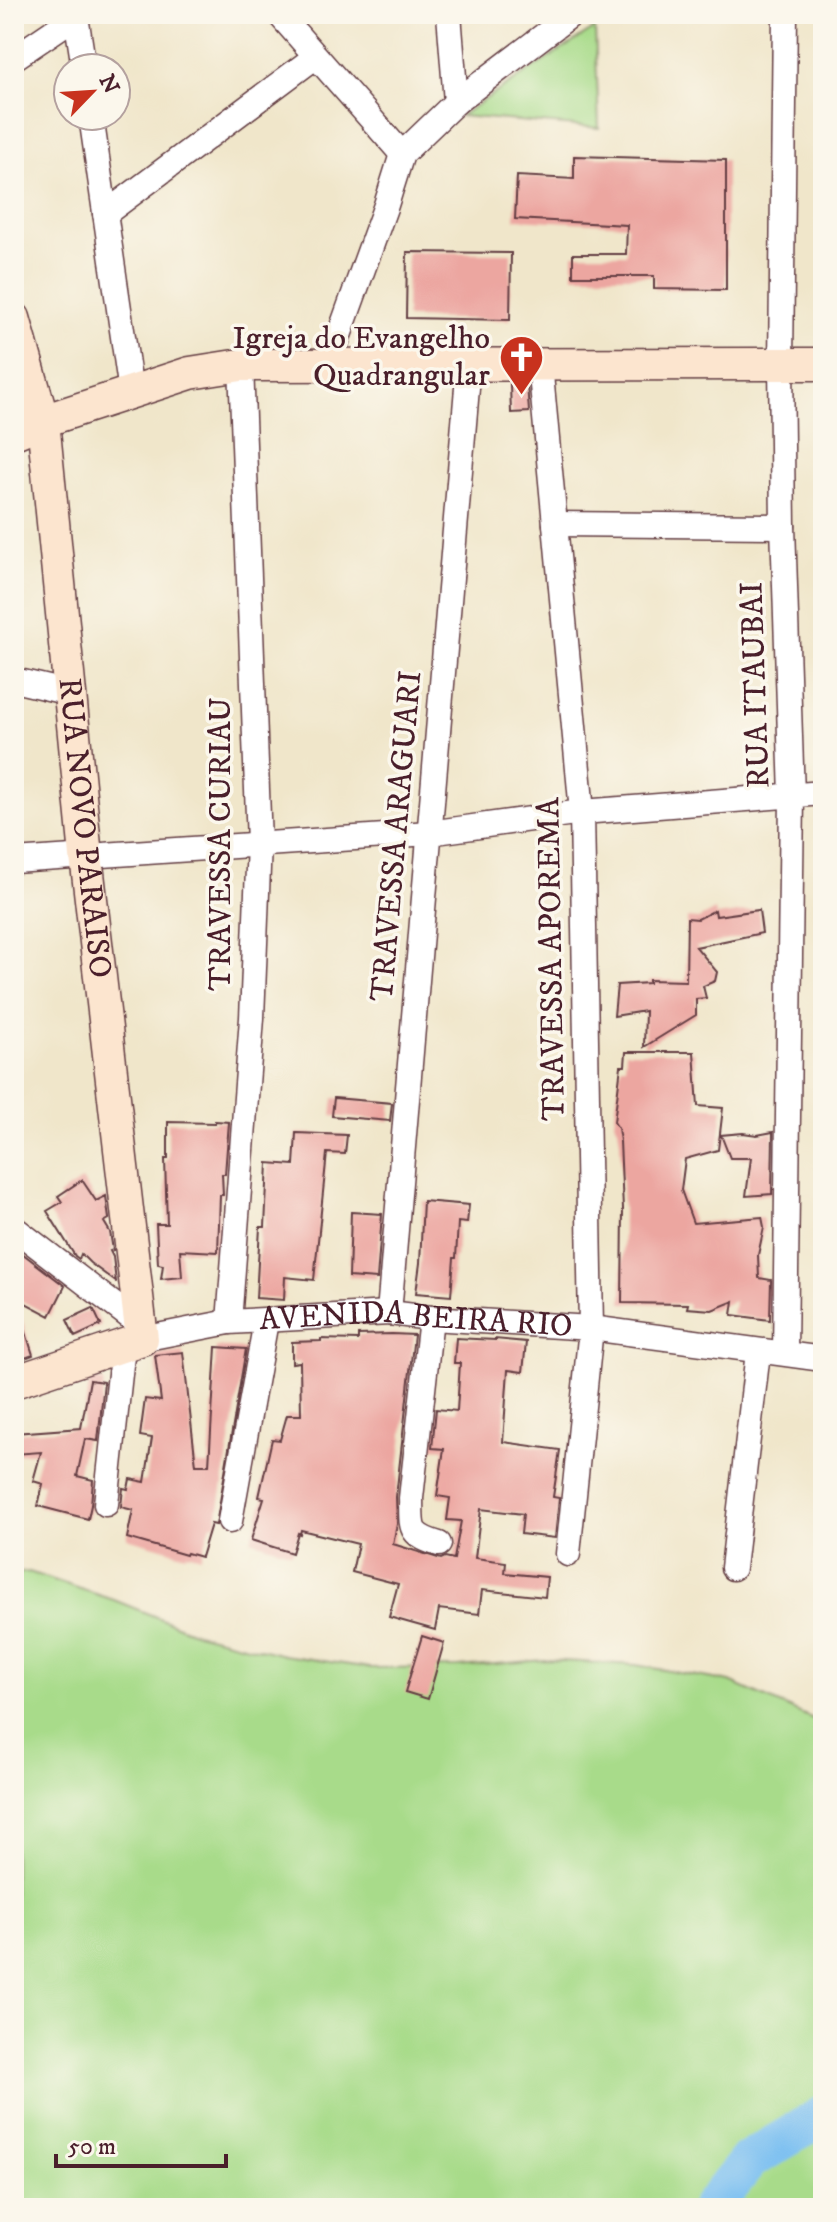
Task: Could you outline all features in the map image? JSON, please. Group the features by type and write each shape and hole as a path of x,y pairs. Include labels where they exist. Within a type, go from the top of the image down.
{"street":[{"path":"279,14 402,154"},
{"path":"449,14 456,102"},
{"path":"328,366 402,154 456,102 572,14"},
{"name":"RUA ITAUBAI","path":"785,14 781,364 792,796 785,1353"},
{"path":"14,58 77,15 82,52"},
{"path":"105,214 315,57"},
{"path":"93,132 131,392"},
{"name":"RUA NOVO PARAISO","path":"14,318 70,693 135,1336"},
{"name":"TRAVESSA ARAGUARI","path":"389,1313 469,364"},
{"name":"TRAVESSA APOREMA","path":"540,364 582,812 591,1328 568,1554"},
{"path":"29,427 190,373 241,365 823,364"},
{"name":"TRAVESSA CURIAU","path":"229,1322 252,1018 259,843 241,365"},
{"path":"555,524 783,526"},
{"path":"14,680 70,693"},
{"path":"14,861 429,833 582,812 823,793"},
{"path":"14,1228 135,1336 106,1504"},
{"name":"AVENIDA BEIRA RIO","path":"14,1382 135,1336 229,1322 389,1313 591,1328 823,1359"},
{"path":"431,1318 411,1498 412,1526 419,1538 439,1544"},
{"path":"230,1521 266,1321"},
{"path":"733,1568 758,1352"}],"green space":[{"path":"595,28 599,128 460,116"},
{"path":"29,1572 114,1600 196,1633 284,1655 370,1668 459,1667 545,1660 636,1665 730,1682 823,1725 823,2208 14,2208 14,1574"}],"building":[{"path":"574,156 726,160 726,290 654,289 654,276 573,276 573,254 626,254 627,225 515,219 517,176 574,179"},
{"path":"407,252 511,253 510,320 406,318"},
{"name":"Igreja do Evangelho Quadrangular","path":"510,384 527,384 529,412 511,413"},
{"path":"715,910 716,916 759,910 762,933 696,947 717,972 715,981 703,986 706,998 696,999 696,1015 644,1047 645,1011 614,1016 617,985 649,983 649,980 686,981 687,918 698,919"},
{"path":"626,1052 694,1052 698,1106 723,1108 718,1150 685,1159 681,1190 693,1223 762,1217 764,1227 758,1255 759,1278 771,1280 770,1320 732,1315 734,1301 712,1310 687,1308 688,1304 622,1303 620,1141 614,1122 621,1066 625,1066"},
{"path":"334,1098 392,1103 390,1121 332,1116"},
{"path":"168,1122 229,1122 225,1174 222,1174 223,1195 220,1195 218,1252 180,1250 182,1277 161,1279 163,1265 158,1264 156,1224 167,1224 165,1159 168,1159"},
{"path":"773,1132 772,1194 746,1196 751,1158 730,1158 721,1135"},
{"path":"296,1133 347,1135 345,1154 327,1153 314,1280 285,1277 284,1300 256,1298 260,1227 265,1227 268,1163 294,1165"},
{"path":"82,1180 96,1201 106,1196 109,1219 104,1222 110,1232 116,1282 81,1254 79,1259 75,1256 47,1211 62,1202 58,1196"},
{"path":"423,1201 469,1205 467,1223 458,1222 451,1296 416,1293"},
{"path":"351,1212 382,1214 377,1279 349,1277"},
{"path":"14,1247 65,1286 50,1316 14,1297"},
{"path":"14,1307 18,1307 33,1355 14,1362"},
{"path":"93,1308 101,1325 75,1337 67,1320"},
{"path":"358,1335 414,1335 393,1544 441,1559 454,1559 461,1521 447,1520 450,1498 437,1496 444,1449 432,1448 436,1409 457,1411 460,1363 454,1363 456,1338 526,1342 523,1372 508,1370 503,1442 560,1450 553,1497 559,1498 555,1538 521,1534 523,1514 481,1509 475,1558 506,1562 505,1573 547,1577 545,1597 482,1590 479,1614 439,1609 435,1630 389,1617 398,1584 352,1572 358,1544 301,1530 292,1553 251,1540 264,1498 259,1497 272,1439 280,1440 287,1415 301,1415 300,1362 292,1363 292,1342 358,1340"},
{"path":"216,1347 246,1349 216,1525 211,1524 201,1557 127,1538 133,1510 121,1507 123,1488 128,1489 130,1479 145,1482 152,1438 140,1436 145,1399 161,1401 155,1355 183,1352 196,1465 209,1465"},
{"path":"90,1380 104,1382 98,1441 85,1439 77,1476 93,1480 88,1519 38,1506 43,1484 33,1481 41,1452 14,1454 14,1433 81,1428"},
{"path":"422,1636 444,1643 428,1699 405,1692"}],"waterway":[{"path":"711,2208 749,2160 823,2116"}],"place":[{"name":"Igreja do Evangelho Quadrangular","path":"521,396"}]}
